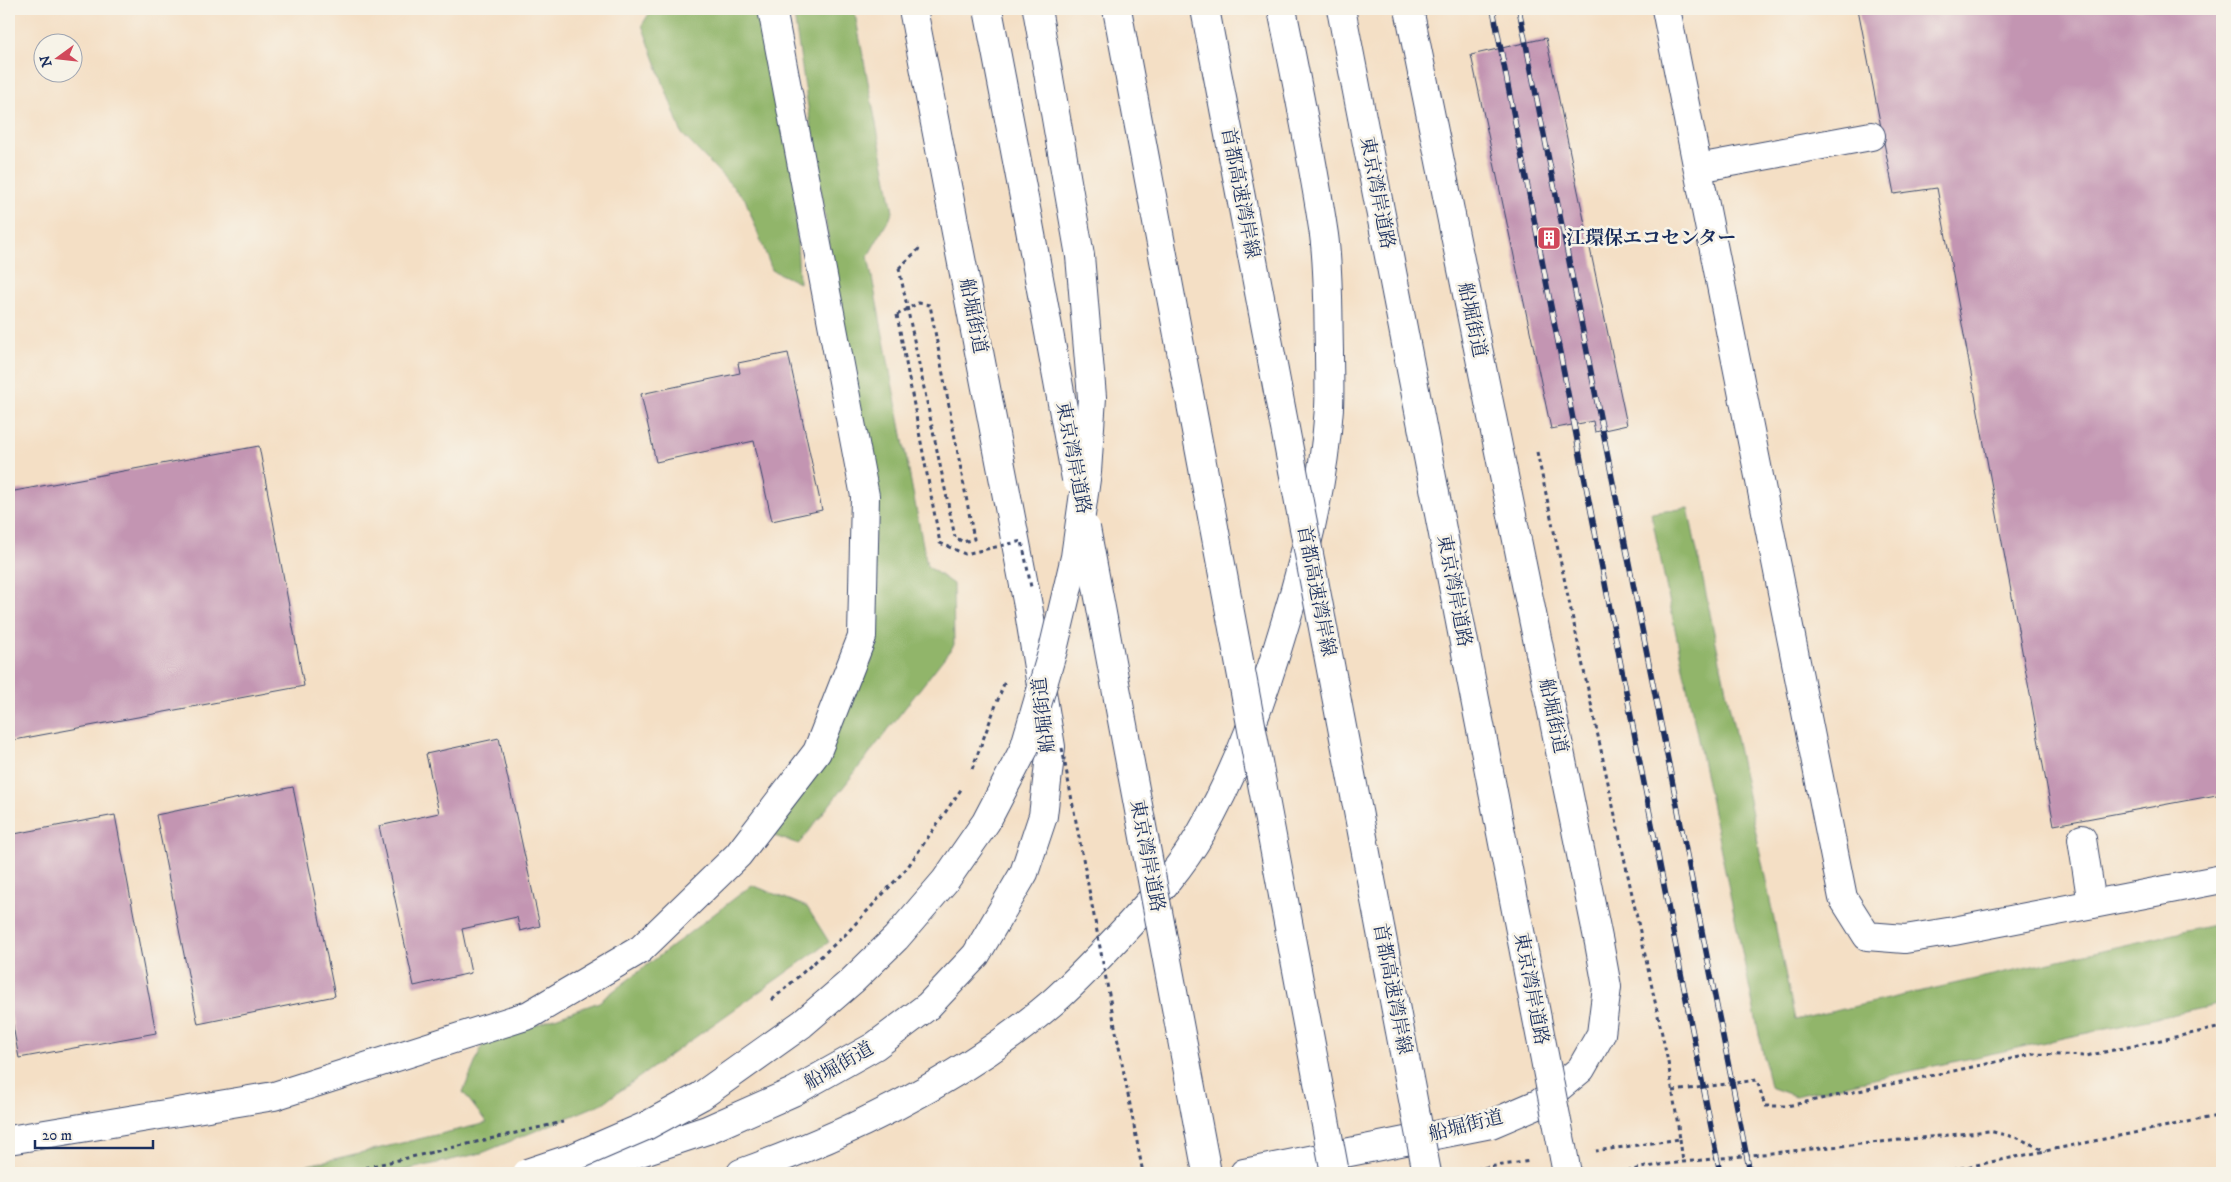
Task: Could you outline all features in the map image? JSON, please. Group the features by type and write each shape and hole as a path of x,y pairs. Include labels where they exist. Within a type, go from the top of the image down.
{"main road":[{"path":"9,1140 274,1096 529,1015 641,949 738,855 817,752 862,637 865,496 772,9"},
{"name":"船堀街道","path":"577,1173 707,1130 793,1092 875,1046 921,1011 976,955 1024,872 1043,816 1051,747 1028,606 913,9"},
{"name":"東京湾岸道路","path":"988,9 1207,1173"},
{"path":"527,1173 572,1158 646,1126 702,1096 757,1058 809,1018 852,981 896,938 945,881 986,822 1024,749 1054,650 1075,557 1087,472 1092,398 1080,256 1037,9"},
{"path":"1117,9 1335,1173"},
{"name":"首都高速湾岸線","path":"1205,9 1427,1173"},
{"path":"740,1173 789,1156 862,1123 933,1086 997,1045 1055,1000 1115,940 1165,885 1200,835 1235,769 1271,673 1296,587 1320,485 1329,407 1324,239 1282,9"},
{"name":"東京湾岸道路","path":"1341,9 1567,1173"},
{"name":"船堀街道","path":"1244,1173 1491,1124 1540,1103 1581,1069 1600,1034 1607,987 1409,9"},
{"path":"1666,9 1843,898 1867,936 1905,939 2222,879"},
{"path":"1698,168 1871,136"},
{"path":"2082,839 2092,904"}],"path":[{"path":"897,316 904,311 911,307 918,303 930,305 974,539 963,542 955,537 909,316 907,307 905,297 903,288 899,268 921,247"},
{"path":"1674,1090 1757,1080 1765,1106 1787,1106 2034,1054 2086,1056 2222,1027"},
{"path":"1937,1173 2222,1114"},
{"path":"1619,1173 1683,1162 1988,1131 2018,1138 2046,1151"},
{"path":"1680,1139 1683,1162"}],"green space":[{"path":"652,9 759,9 794,172 799,283 772,270 745,199 682,134 642,25"},
{"path":"793,9 854,9 893,212 868,256 927,566 953,584 954,645 799,844 768,834 777,795 872,661 855,617 875,543"},
{"path":"1688,508 1795,1020 2222,923 2222,1004 1795,1096 1770,1087 1651,513"},
{"path":"752,885 807,907 829,942 603,1103 482,1153 393,1173 274,1173 487,1123 463,1092 483,1044 599,1002"}],"building":[{"path":"1858,9 2222,9 2222,794 2054,825 1937,188 1894,194"},
{"name":"江環保エコセンター","path":"1546,38 1627,425 1595,432 1593,421 1551,429 1471,55"},
{"path":"788,353 822,510 772,521 754,441 656,462 641,394 740,373 738,363"},
{"path":"259,446 304,686 9,741 9,492"},
{"path":"499,738 540,926 520,931 517,917 462,929 471,973 414,986 379,826 439,813 426,754"},
{"path":"293,787 335,996 198,1024 156,815"},
{"path":"115,815 156,1033 19,1058 9,1005 9,835"}],"railway":[{"path":"1493,9 1720,1173"},
{"path":"1519,9 1750,1173"}],"place":[{"name":"江環保エコセンター","path":"1549,238"}]}
